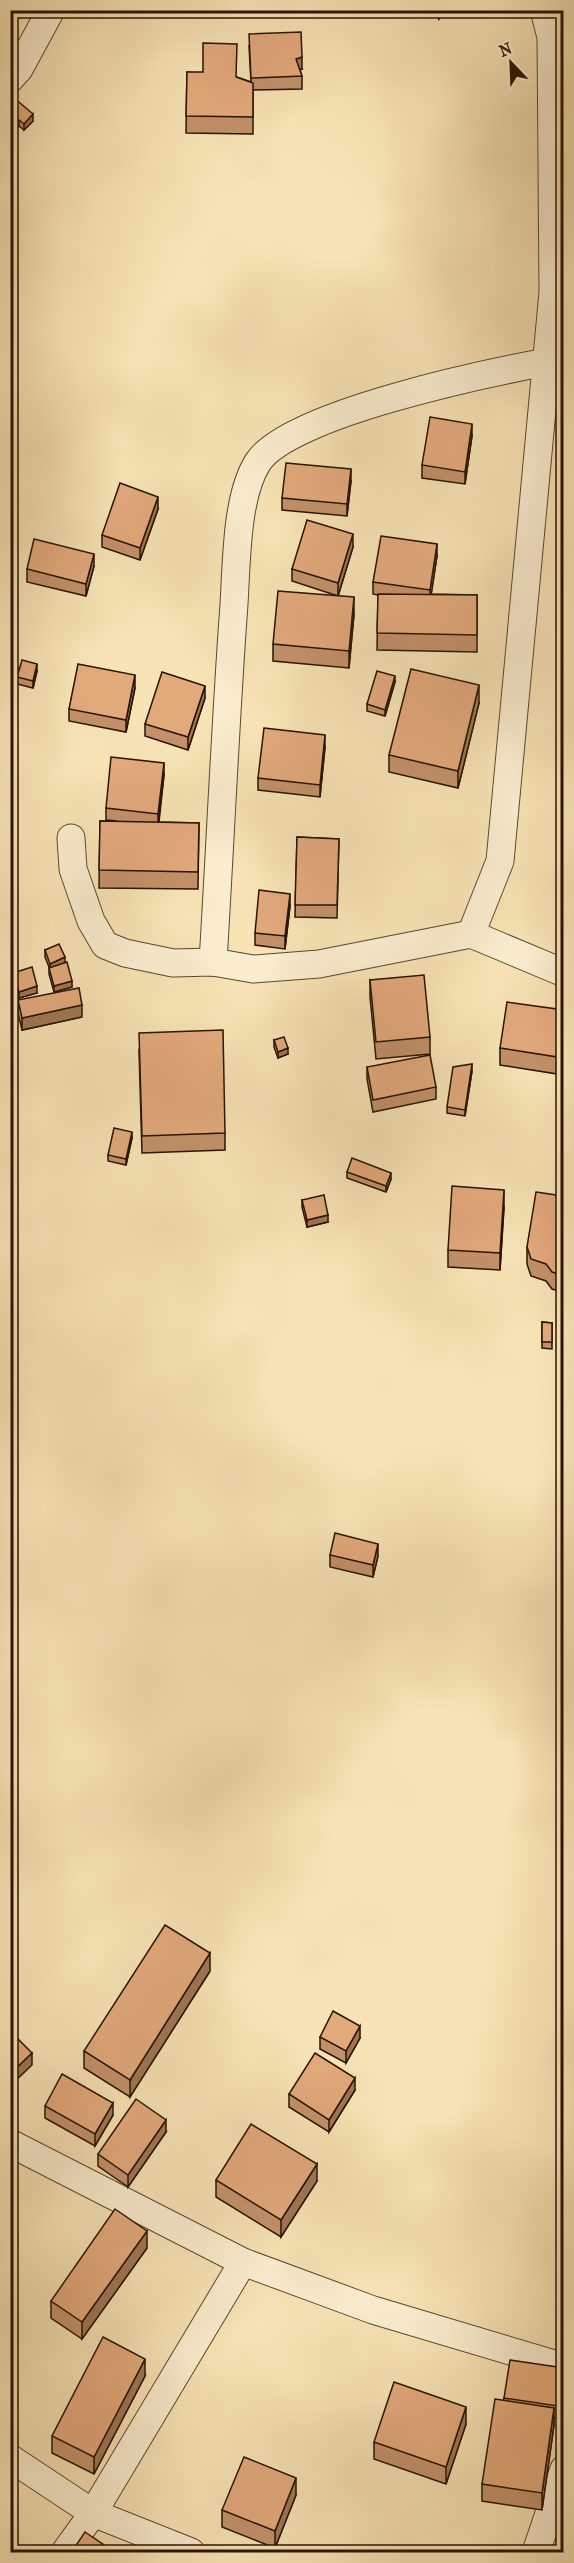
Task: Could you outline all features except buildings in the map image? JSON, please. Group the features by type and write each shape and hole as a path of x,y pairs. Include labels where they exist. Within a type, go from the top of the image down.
{"street":[{"path":"10,79 20,69 51,10"},
{"path":"471,934 500,861 546,362 558,295 551,37 544,10"},
{"path":"213,962 241,505 258,461 280,443 300,431 386,398 546,362"},
{"path":"71,838 74,869 91,921 105,945 125,953 173,963 213,962 253,969 319,964 471,934 564,973"},
{"path":"10,2143 243,2262 373,2310 564,2367"},
{"path":"65,2553 93,2513 243,2262"},
{"path":"10,2458 93,2513 191,2553"},
{"path":"540,2552 564,2469"}]}
